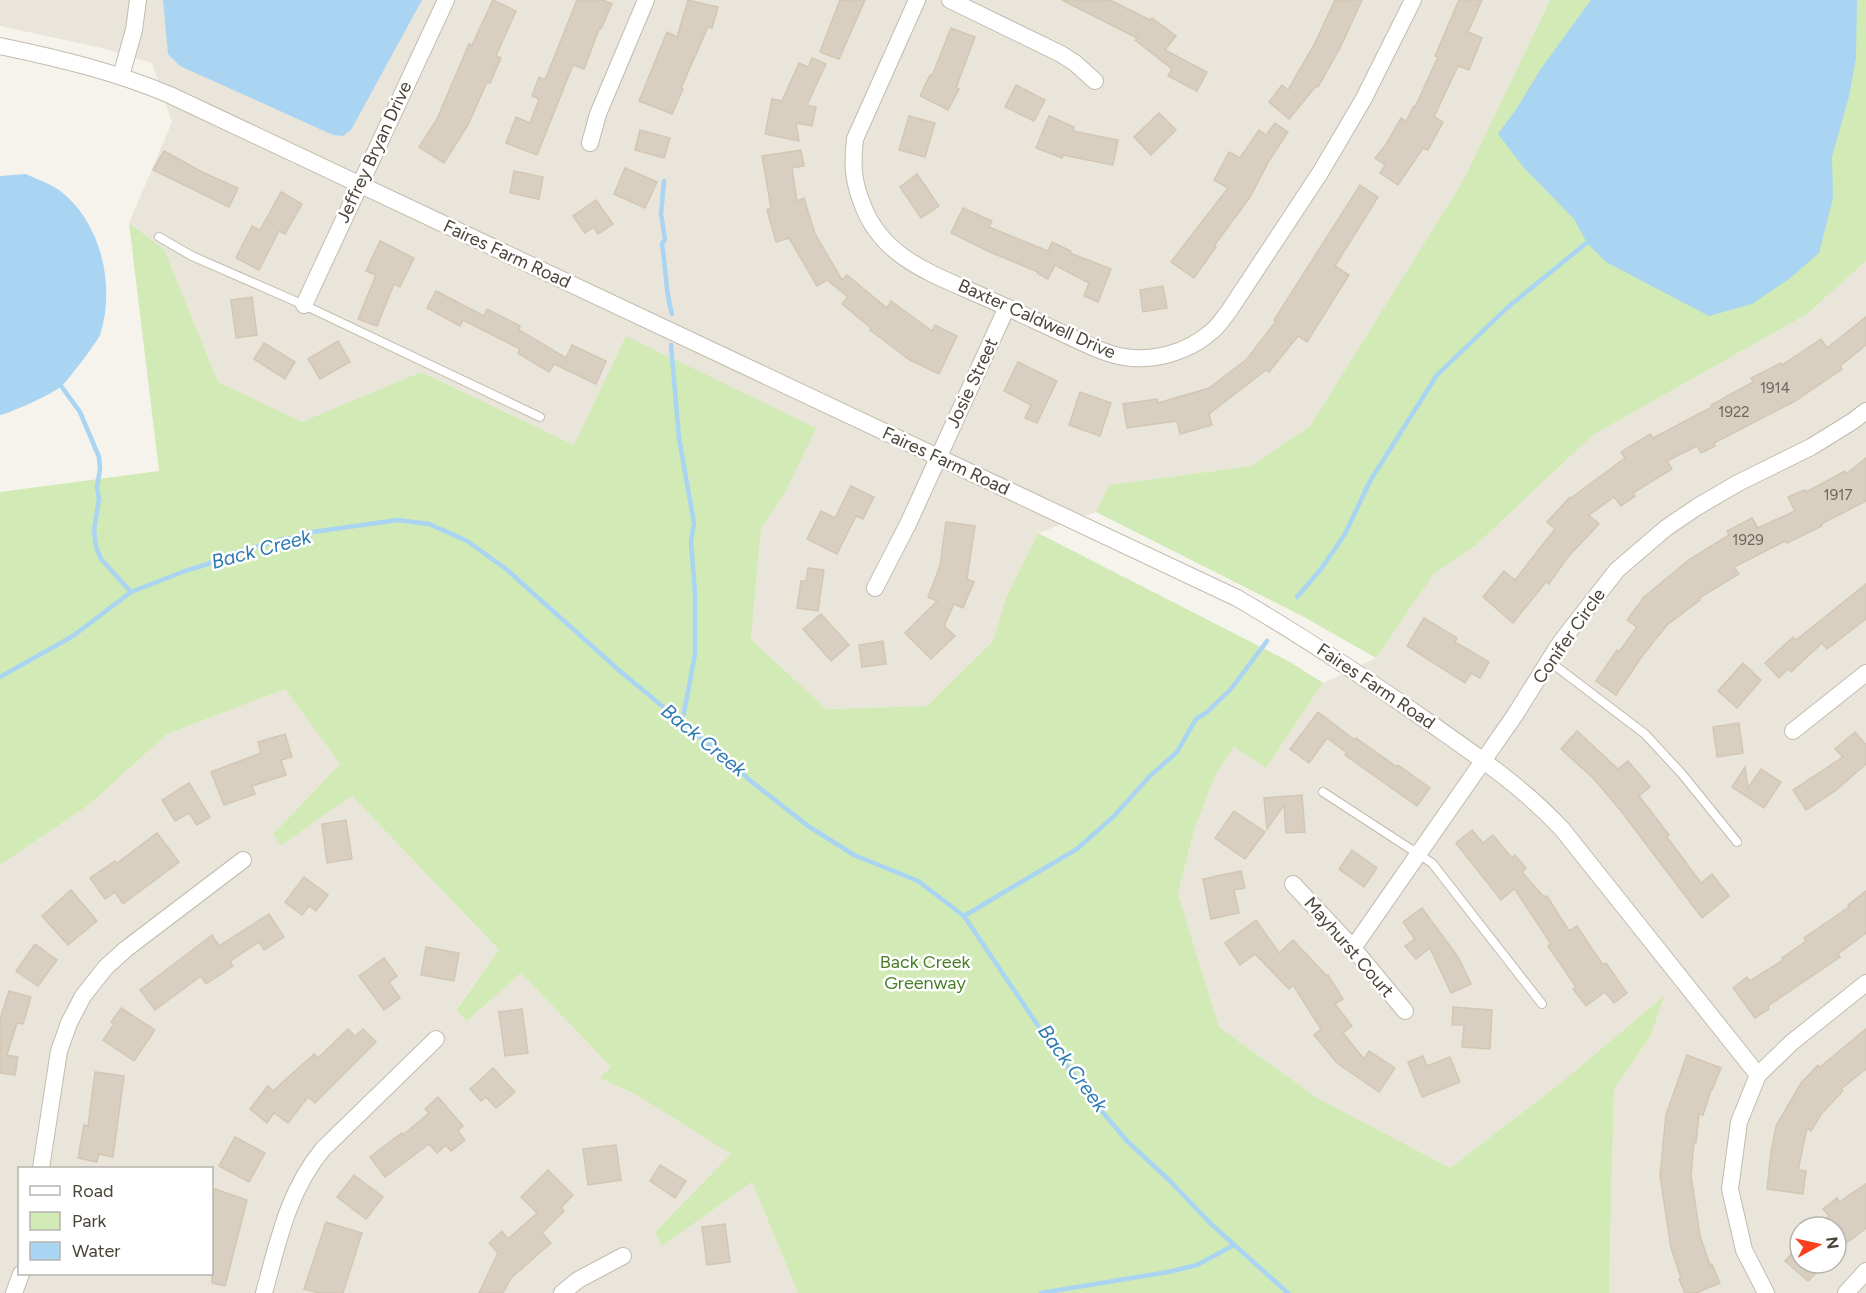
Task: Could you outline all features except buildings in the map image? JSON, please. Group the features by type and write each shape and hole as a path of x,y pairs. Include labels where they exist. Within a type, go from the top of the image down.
{"street":[{"path":"121,76 134,30 138,0"},
{"name":"Jeffrey Bryan Drive","path":"304,305 446,0"},
{"path":"590,143 597,114 646,0"},
{"name":"Baxter Caldwell Drive","path":"917,0 855,139 853,159 855,185 874,230 887,245 917,265 1097,349 1124,357 1151,358 1174,353 1195,344 1213,331 1252,279 1320,173 1363,100 1413,0"},
{"path":"950,0 1060,54 1075,63 1095,81"},
{"name":"Faires Farm Road","path":"0,46 121,76 170,95 1238,598 1294,631 1483,759 1538,804 1562,829 1758,1075"},
{"name":"Josie Street","path":"875,588 908,524 1007,307"},
{"name":"Conifer Circle","path":"1353,948 1515,715 1567,634 1617,570 1666,528 1738,483 1811,447 1866,411"},
{"path":"1793,731 1866,673"},
{"path":"41,1167 59,1051 69,1023 83,996 106,967 126,949 243,860"},
{"name":"Mayhurst Court","path":"1293,884 1353,948 1405,1011"},
{"path":"1766,1293 1744,1250 1730,1189 1739,1122 1758,1075 1791,1043 1866,983"},
{"path":"264,1293 292,1198 313,1161 436,1039"},
{"path":"562,1293 578,1280 623,1256"},
{"path":"1846,1293 1866,1271"},
{"path":"14,1293 21,1275"}],"lane":[{"path":"159,237 192,256 304,305 540,417"},
{"path":"1549,661 1645,734 1682,774 1737,842"},
{"path":"1323,792 1432,863 1542,1004"}],"shaded area":[{"path":"0,0 1550,0 1463,181 1310,426 1251,466 1109,485 1096,512 1038,533 1006,598 993,641 927,706 826,709 751,639 761,529 786,491 815,428 574,446 421,372 302,423 218,382 164,249 129,223 172,122 152,63 102,48 0,26"},
{"path":"1866,261 1866,1293 1609,1293 1614,1089 1650,1037 1664,996 1562,1082 1450,1168 1327,1106 1219,1027 1178,894 1195,827 1216,774 1234,747 1266,768 1323,683 1376,658 1433,575 1476,545 1593,435 1807,314"},
{"path":"285,689 340,764 273,834 281,844 352,796 499,950 456,1009 467,1021 521,973 611,1067 599,1078 635,1094 732,1154 655,1232 663,1245 752,1182 798,1293 0,1293 0,865 90,804 167,734"}],"green space":[{"path":"1550,0 1866,0 1866,261 1807,314 1593,435 1476,545 1433,575 1376,658 1304,617 1096,512 1109,485 1251,466 1310,426 1463,181"},
{"name":"Back Creek Greenway","path":"129,223 164,249 218,382 302,422 421,372 574,445 626,336 816,428 786,491 761,529 751,639 826,709 927,706 993,641 1006,598 1038,533 1290,662 1323,683 1266,768 1234,747 1216,774 1195,827 1178,894 1219,1027 1317,1098 1450,1168 1562,1082 1665,995 1650,1037 1614,1089 1609,1293 798,1293 752,1182 662,1246 655,1232 731,1154 635,1094 599,1078 611,1067 521,973 467,1021 456,1010 499,950 352,796 281,845 273,834 340,764 285,689 167,734 90,804 0,865 0,492 159,471"}],"water":[{"path":"163,0 422,0 351,130 343,136 333,135 180,66 168,54"},
{"path":"1591,0 1857,0 1856,58 1849,96 1832,157 1833,198 1819,253 1789,279 1752,304 1709,316 1606,262 1587,243 1574,219 1524,168 1498,134 1540,70"},
{"path":"26,174 59,190 85,219 95,237 101,256 105,276 105,316 98,339 62,386 13,411 0,415 0,176"}],"waterway":[{"path":"664,181 661,214 665,239 662,244 672,314"},
{"path":"1297,597 1321,569 1345,534 1370,481 1437,375 1508,307 1590,240"},
{"path":"671,345 679,438 694,523 691,541 695,594 695,654 682,723"},
{"path":"59,383 80,412 99,457 97,487 99,499 94,530 96,547 101,559 131,592"},
{"name":"Back Creek","path":"0,677 73,636 131,592 224,556 283,539 299,537 305,533 398,520 429,524 467,541 506,569 621,672 808,826 854,855 918,881 964,916 1047,1039 1127,1141 1211,1224 1288,1293"},
{"path":"964,916 1077,849 1114,816 1150,776 1177,752 1196,719 1207,712 1231,689 1267,641"},
{"path":"1041,1293 1197,1265 1234,1245"}]}
